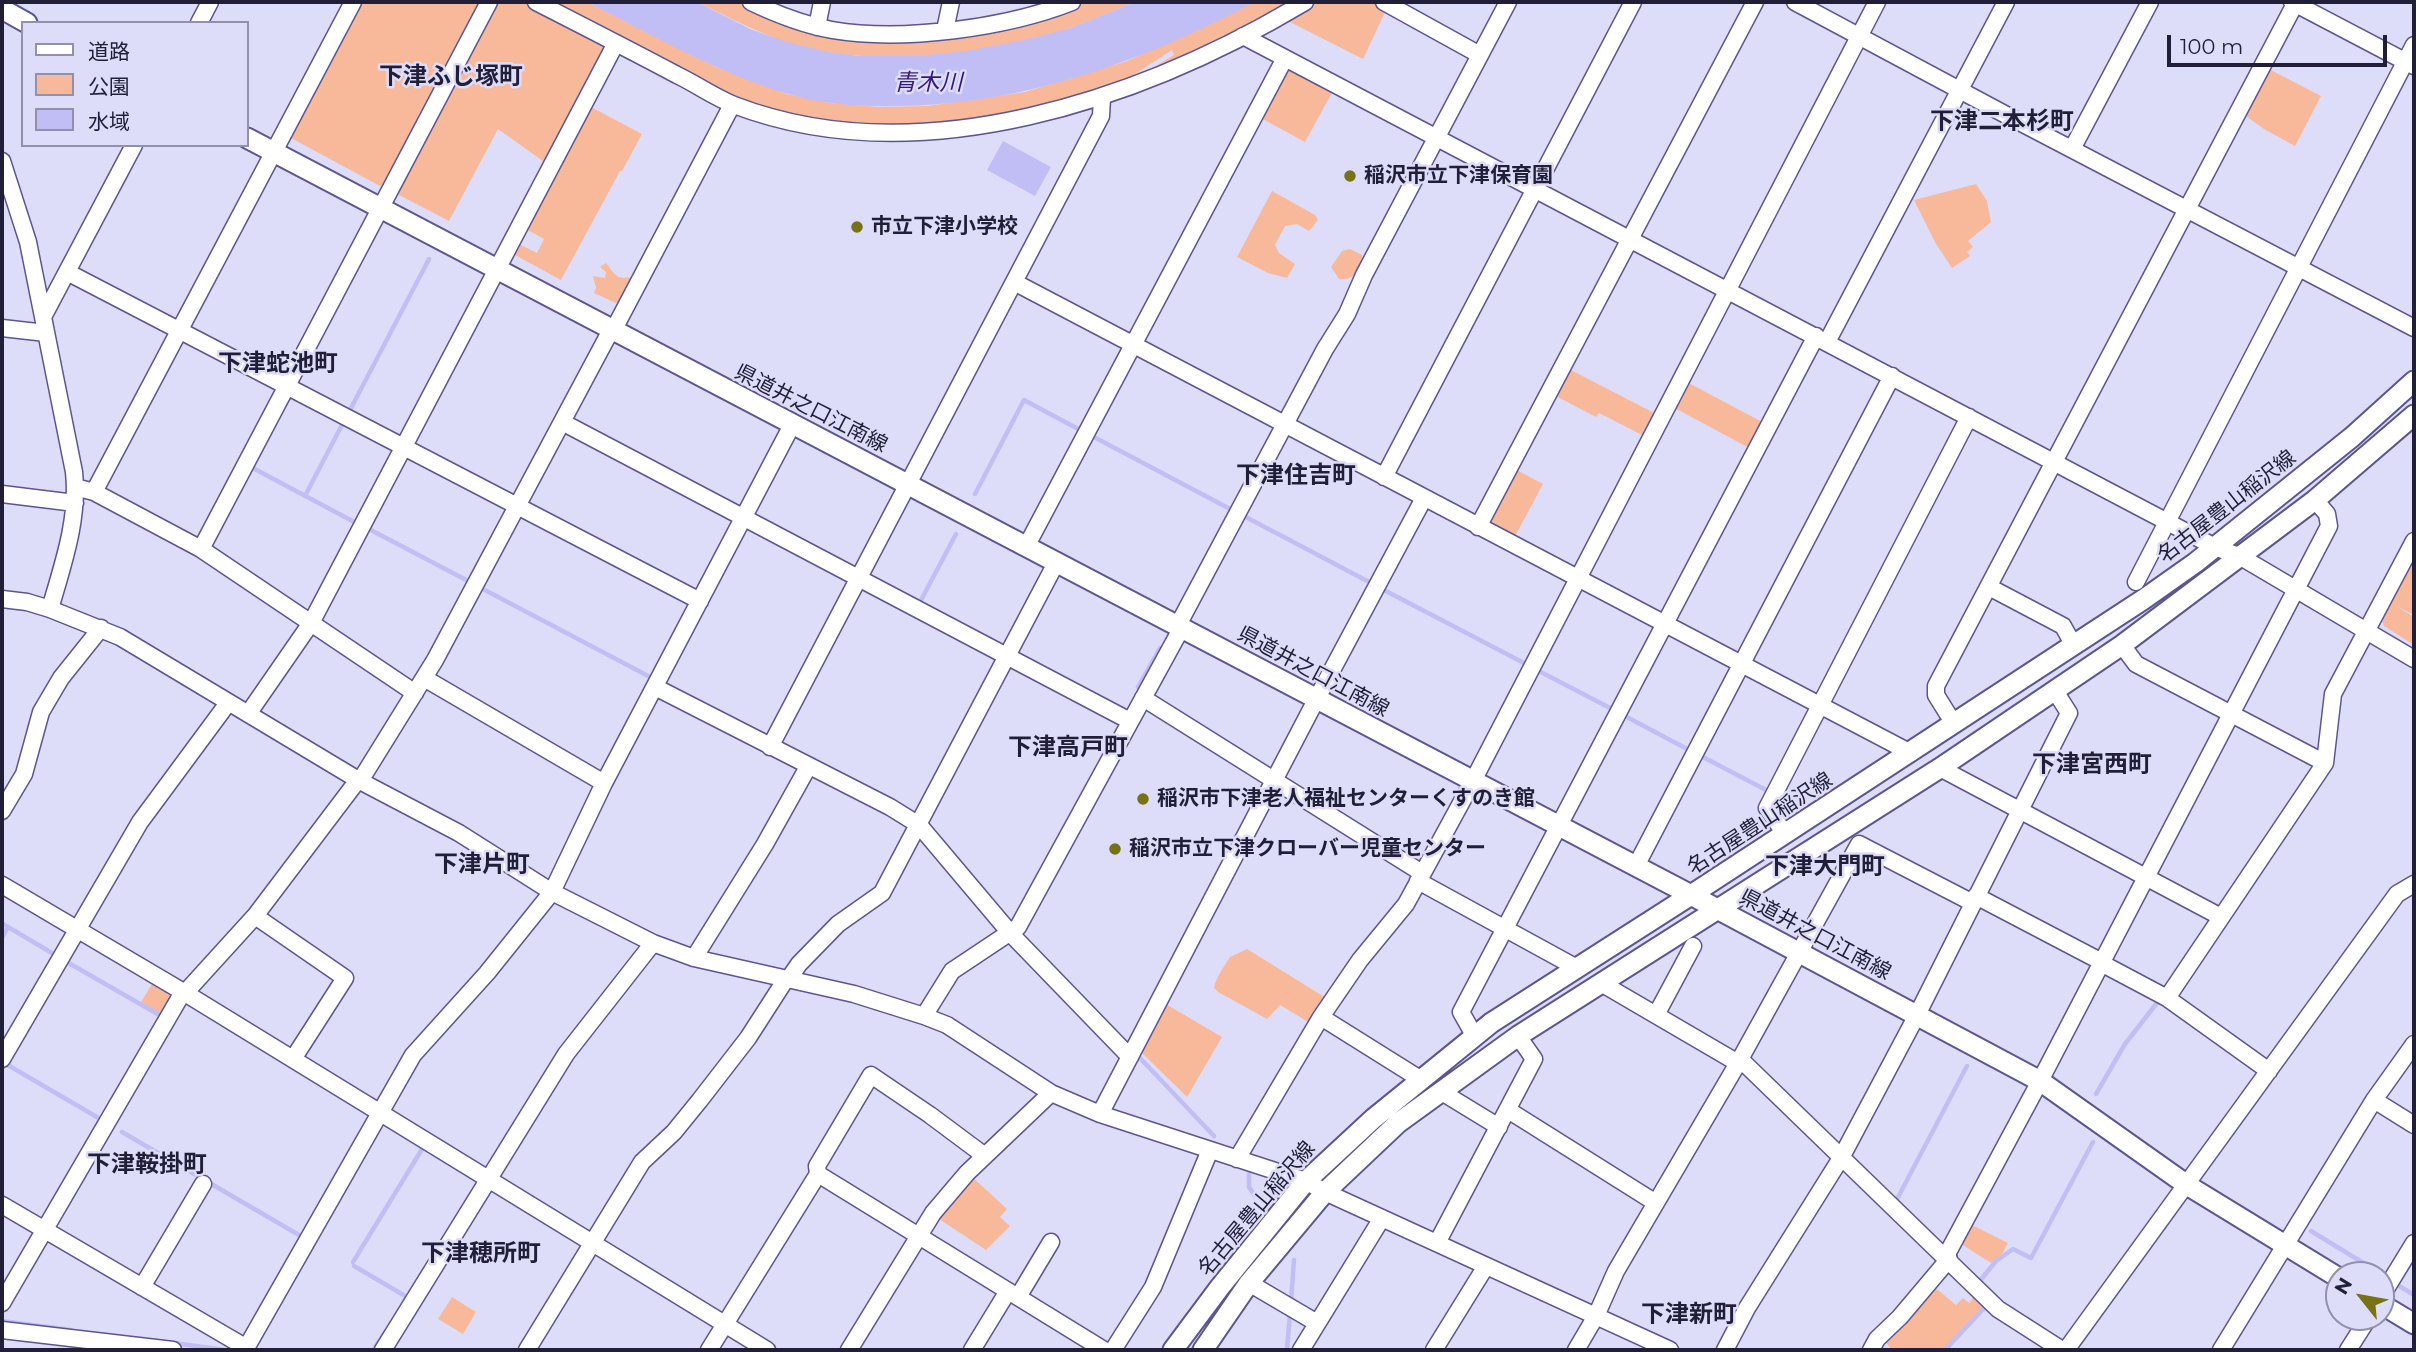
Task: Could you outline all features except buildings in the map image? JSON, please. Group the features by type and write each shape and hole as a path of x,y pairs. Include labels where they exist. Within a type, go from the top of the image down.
{"main road":[{"name":"県道井之口江南線","path":"248,139 1716,908 2040,1081 2187,1185 2325,1269"},
{"name":"名古屋豊山稲沢線","path":"1174,1350 1220,1287 1306,1181 1420,1079 1474,1035 2144,599 2215,547 2352,438 2414,381"},
{"name":"名古屋豊山稲沢線","path":"1203,1350 1250,1283 1325,1192 1398,1123 1518,1036 1940,768 2122,645 2315,500 2414,415"},
{"path":"2395,1312 2414,1324"}],"street":[{"path":"200,21 210,2"},
{"path":"94,492 353,2"},
{"path":"201,549 488,2"},
{"path":"536,2 732,104 796,123 837,131 885,132 953,129 1004,122 1102,98 1243,36 1305,2"},
{"path":"751,2 817,27 898,34 994,23 1072,2"},
{"path":"817,27 822,2"},
{"path":"945,30 951,2"},
{"path":"1384,2 1480,55"},
{"path":"923,1016 952,971 1018,927 1143,698 1325,349 1347,314 1364,275 1508,2"},
{"path":"1384,477 1633,2"},
{"path":"1478,527 1755,2"},
{"path":"1795,2 2187,211 2414,328"},
{"path":"1237,1159 1321,1017 1360,960 1406,904 1877,2"},
{"path":"1474,1035 1461,1012 1663,624 1960,90 2006,2"},
{"path":"2072,149 2150,2"},
{"path":"1954,724 1936,695 1936,686 2295,2 2410,64"},
{"path":"1243,36 2168,523 2241,557 2414,659"},
{"path":"248,714 311,623 616,43"},
{"path":"2136,582 2299,269 2410,64 2414,45"},
{"path":"1026,547 1285,58"},
{"path":"770,747 1101,116 1102,98"},
{"path":"2,1303 184,992 255,916 359,781 415,693 732,104"},
{"path":"44,325 67,272 133,147"},
{"path":"2,160 28,242 70,448 75,495 73,527 50,609"},
{"path":"67,272 699,601"},
{"path":"1014,282 1911,753"},
{"path":"2,328 44,325"},
{"path":"1636,866 1892,376"},
{"path":"1785,834 1766,808 1969,417"},
{"path":"562,422 1130,721"},
{"path":"2,1205 245,1349 413,1055 487,973 552,892 604,783 792,425"},
{"path":"2,494 75,495 94,492 201,549 415,693"},
{"path":"1100,1114 1424,498"},
{"path":"1871,1350 1877,1339 1900,1317 1947,1258 2040,1081 2329,526 2327,514 2315,500"},
{"path":"2167,998 2325,764 2333,694 2414,541"},
{"path":"527,1350 642,1162 674,1132 700,1100 748,1038 799,964 838,924 882,893 1056,563"},
{"path":"1989,587 2063,626 2074,646"},
{"path":"2,599 27,602 50,609 120,637 359,781 459,833 552,892 653,943 694,958 854,994 947,1025 1051,1093 1100,1114 1306,1181 1670,1350"},
{"path":"2,811 24,774 41,712 61,678 101,628"},
{"path":"2122,645 2136,664 2325,764"},
{"path":"424,678 604,783"},
{"path":"655,687 890,807 919,825 1011,934 1130,1057"},
{"path":"1725,1350 1747,1308 1841,1158 2020,811 2069,713 2055,691"},
{"path":"1143,698 1274,780 1420,877 1505,929 1577,968"},
{"path":"2,1059 140,822 228,703"},
{"path":"694,958 765,844 808,767"},
{"path":"1940,768 2221,917"},
{"path":"1576,1350 1596,1316 1616,1270 1739,1061 1859,844 2101,962 2167,998 2269,1071"},
{"path":"1601,983 1739,1061 1998,1309 2064,1350 2397,894 2414,884"},
{"path":"2,886 184,992 767,1350"},
{"path":"255,916 345,978 293,1059"},
{"path":"383,1350 566,1054 653,943"},
{"path":"1656,1015 1693,946"},
{"path":"1321,1017 1420,1079"},
{"path":"1437,1243 1534,1059 1518,1036"},
{"path":"2221,1350 2374,1100 2414,1044"},
{"path":"709,1350 818,1174 817,1166 871,1075 985,1156"},
{"path":"1440,1091 1499,1128"},
{"path":"849,1350 933,1213 967,1172 1051,1093"},
{"path":"2374,1100 2414,1125"},
{"path":"1508,1110 1656,1203"},
{"path":"1113,1350 1153,1287 1210,1150"},
{"path":"818,1174 1104,1350"},
{"path":"142,1287 202,1184"},
{"path":"1301,1350 1382,1218"},
{"path":"972,1350 1051,1242"},
{"path":"2395,1274 2414,1243"},
{"path":"1434,1350 1486,1266"},
{"path":"1250,1283 1317,1323"},
{"path":"2,1331 123,1347 173,1350"},
{"path":"2348,1350 2360,1331"}],"green space":[{"path":"359,2 483,2 387,184 380,186 291,138 290,133"},
{"path":"494,2 525,2 604,42 608,49 547,164 498,129 449,221 399,195 396,188"},
{"path":"548,2 587,2 716,67 787,94 829,103 880,107 927,106 1025,92 1127,61 1255,2 1295,2 1277,13 1137,77 1174,55 1172,50 1115,87 1055,106 952,125 839,125 737,100"},
{"path":"697,2 739,2 770,18 824,35 1055,15 1087,2 1135,2 1071,28 1038,38 966,52 891,57 819,51 785,42"},
{"path":"1314,2 1374,2 1387,8 1363,59 1284,19"},
{"path":"1286,67 1334,89 1305,142 1259,117"},
{"path":"2267,68 2321,96 2295,146 2243,114"},
{"path":"589,106 642,134 561,280 515,255 513,249 517,243 537,253 544,239 524,228"},
{"path":"1976,184 1987,201 1991,222 1968,241 1973,247 1967,252 1970,256 1952,268 1936,244 1914,200"},
{"path":"1272,191 1315,215 1318,220 1309,231 1297,224 1285,226 1275,245 1279,253 1295,264 1287,278 1268,273 1237,257"},
{"path":"1350,249 1362,255 1361,265 1353,276 1339,279 1331,267 1342,251"},
{"path":"606,263 618,276 629,277 631,281 621,300 616,303 594,293 596,288 593,276 605,278 606,272 600,267"},
{"path":"1567,368 1656,414 1644,436 1599,413 1596,417 1552,394"},
{"path":"1685,381 1764,423 1751,449 1671,406"},
{"path":"1513,468 1543,484 1513,540 1486,526"},
{"path":"2412,556 2414,615 2396,606 2414,617 2414,645 2384,626 2381,617 2391,603 2388,601"},
{"path":"1247,949 1326,998 1310,1023 1280,1005 1267,1019 1214,988 1230,957"},
{"path":"155,979 173,990 174,997 163,1016 141,1002"},
{"path":"1164,1003 1222,1037 1187,1097 1141,1052 1140,1047"},
{"path":"970,1175 1007,1209 1000,1217 1010,1226 986,1250 936,1217"},
{"path":"1968,1223 2008,1243 2002,1254 1991,1263 1958,1242"},
{"path":"1933,1286 1956,1305 1963,1298 1969,1303 1976,1294 1987,1304 1944,1350 1892,1350 1884,1340"},
{"path":"452,1297 476,1312 463,1334 438,1319"}],"water":[{"name":"青木川","path":"587,2 697,2 750,29 787,42 859,56 918,56 967,51 1024,40 1071,28 1135,2 1255,2 1128,60 1039,88 948,103 886,106 814,100 759,84 684,52"},
{"path":"1003,141 1051,167 1035,196 987,170"}],"waterway":[{"path":"349,412 429,259"},
{"path":"975,494 1024,400 1082,431"},
{"path":"305,496 343,423"},
{"path":"1092,436 1232,511"},
{"path":"251,467 358,524"},
{"path":"1242,515 1371,583"},
{"path":"367,528 470,582"},
{"path":"919,604 956,534"},
{"path":"481,588 652,678"},
{"path":"1382,589 1524,663"},
{"path":"1138,687 1160,648"},
{"path":"1535,669 1612,709"},
{"path":"1623,715 1691,751"},
{"path":"1701,756 1768,791"},
{"path":"1778,796 1794,805"},
{"path":"2,923 8,927 2,938"},
{"path":"8,927 57,956"},
{"path":"67,962 161,1016"},
{"path":"2096,1094 2125,1044 2160,999"},
{"path":"1139,1057 1214,1136"},
{"path":"6,1064 102,1120"},
{"path":"1895,1203 1967,1066"},
{"path":"122,1132 299,1235"},
{"path":"1979,1282 1996,1261 2013,1249 2031,1258 2093,1142"},
{"path":"353,1262 424,1146"},
{"path":"1249,1174 1249,1187 1255,1196"},
{"path":"2311,1231 2360,1261"},
{"path":"1291,1301 1294,1260"},
{"path":"354,1266 407,1297 405,1300"},
{"path":"2396,1284 2414,1295"},
{"path":"1945,1350 1987,1305"},
{"path":"1287,1350 1290,1313"},
{"path":"2,1321 71,1330"},
{"path":"373,1350 386,1331"},
{"path":"174,1343 225,1350"}],"place":[{"name":"稲沢市立下津保育園","path":"1350,176"},
{"name":"市立下津小学校","path":"857,227"},
{"name":"稲沢市下津老人福祉センターくすのき館","path":"1143,799"},
{"name":"稲沢市立下津クローバー児童センター","path":"1115,849"}],"district":[{"name":"下津ふじ塚町","path":"451,77"},
{"name":"下津二本杉町","path":"2002,122"},
{"name":"下津蛇池町","path":"278,364"},
{"name":"下津住吉町","path":"1296,476"},
{"name":"下津高戸町","path":"1068,748"},
{"name":"下津宮西町","path":"2092,765"},
{"name":"下津片町","path":"482,865"},
{"name":"下津大門町","path":"1825,867"},
{"name":"下津鞍掛町","path":"147,1165"},
{"name":"下津穂所町","path":"481,1254"},
{"name":"下津新町","path":"1689,1315"}]}
